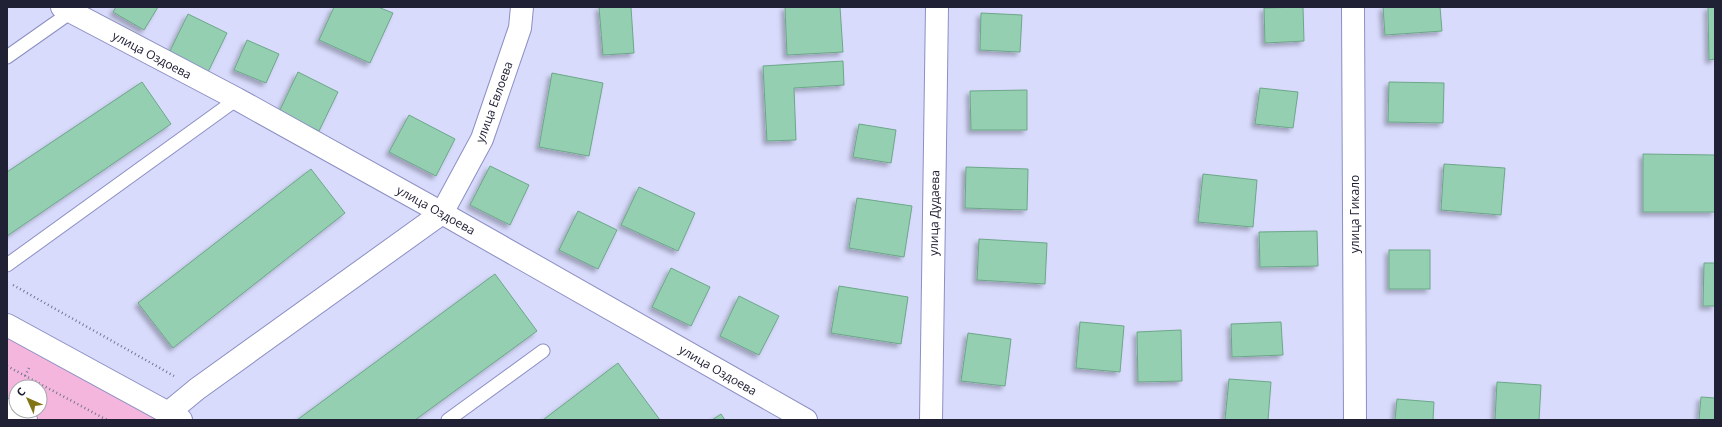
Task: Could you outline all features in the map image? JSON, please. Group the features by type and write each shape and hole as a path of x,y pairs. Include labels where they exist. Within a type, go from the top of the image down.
{"street":[{"name":"улица Евлоева","path":"442,213 482,139 520,28 522,7"},
{"name":"улица Дудаева","path":"931,420 937,7"},
{"name":"улица Гикало","path":"1353,7 1355,420"},
{"name":"улица Оздоева","path":"66,10 237,99 442,213 806,420"},
{"path":"7,325 174,416 197,389 442,213"},
{"path":"7,410 26,420"}],"lane":[{"path":"7,57 66,10"},
{"path":"7,265 237,99"},
{"path":"448,420 542,351"}],"path":[{"path":"7,281 197,389"},
{"path":"7,366 107,420"}],"shaded area":[{"path":"7,325 181,420 24,419 48,419 48,379 8,379 8,411"}],"building":[{"path":"116,7 158,7 144,30 113,12"},
{"path":"334,7 378,7 393,13 370,63 319,40"},
{"path":"599,7 631,7 634,53 603,55"},
{"path":"785,7 840,7 843,52 787,55"},
{"path":"1303,7 1304,41 1265,43 1264,8"},
{"path":"1383,7 1440,7 1442,31 1385,35"},
{"path":"1708,7 1715,7 1715,59 1709,60"},
{"path":"981,13 1022,15 1020,52 980,50"},
{"path":"188,14 227,33 208,72 169,53"},
{"path":"247,40 279,54 266,83 234,70"},
{"path":"843,61 844,85 794,88 796,140 767,141 763,66"},
{"path":"298,72 338,92 319,131 279,112"},
{"path":"552,73 603,83 589,156 539,147"},
{"path":"142,82 171,124 7,236 7,172"},
{"path":"1389,82 1444,83 1443,123 1388,122"},
{"path":"1260,88 1298,92 1293,128 1255,124"},
{"path":"1027,90 1027,130 971,130 970,91"},
{"path":"409,115 455,139 436,176 389,152"},
{"path":"859,124 896,130 891,163 853,157"},
{"path":"1643,154 1715,155 1715,212 1643,212"},
{"path":"1444,164 1505,168 1501,215 1441,210"},
{"path":"490,166 529,185 510,225 470,205"},
{"path":"966,167 1028,169 1027,210 965,208"},
{"path":"311,169 345,213 173,348 138,303"},
{"path":"1203,174 1257,180 1253,227 1198,222"},
{"path":"639,187 695,213 678,251 621,225"},
{"path":"857,198 912,206 904,257 849,248"},
{"path":"578,211 617,230 598,269 559,250"},
{"path":"1317,231 1318,266 1260,267 1259,232"},
{"path":"979,239 1047,243 1045,284 977,280"},
{"path":"1389,250 1430,250 1430,289 1389,289"},
{"path":"1704,263 1715,263 1715,306 1703,306"},
{"path":"671,268 710,287 691,326 652,307"},
{"path":"495,274 537,331 415,420 297,420"},
{"path":"839,286 908,297 901,344 831,333"},
{"path":"739,296 779,316 759,355 720,336"},
{"path":"1080,322 1124,326 1120,372 1076,368"},
{"path":"1281,322 1283,355 1232,357 1231,324"},
{"path":"1181,330 1182,381 1138,382 1137,332"},
{"path":"968,333 1011,339 1005,386 961,381"},
{"path":"618,363 660,420 543,420"},
{"path":"1229,379 1271,382 1268,420 1225,420"},
{"path":"1497,382 1541,385 1539,420 1495,420"},
{"path":"1701,397 1715,398 1715,420 1699,420"},
{"path":"1397,399 1434,402 1433,420 1395,420"},
{"path":"721,414 725,420 712,420"}]}
